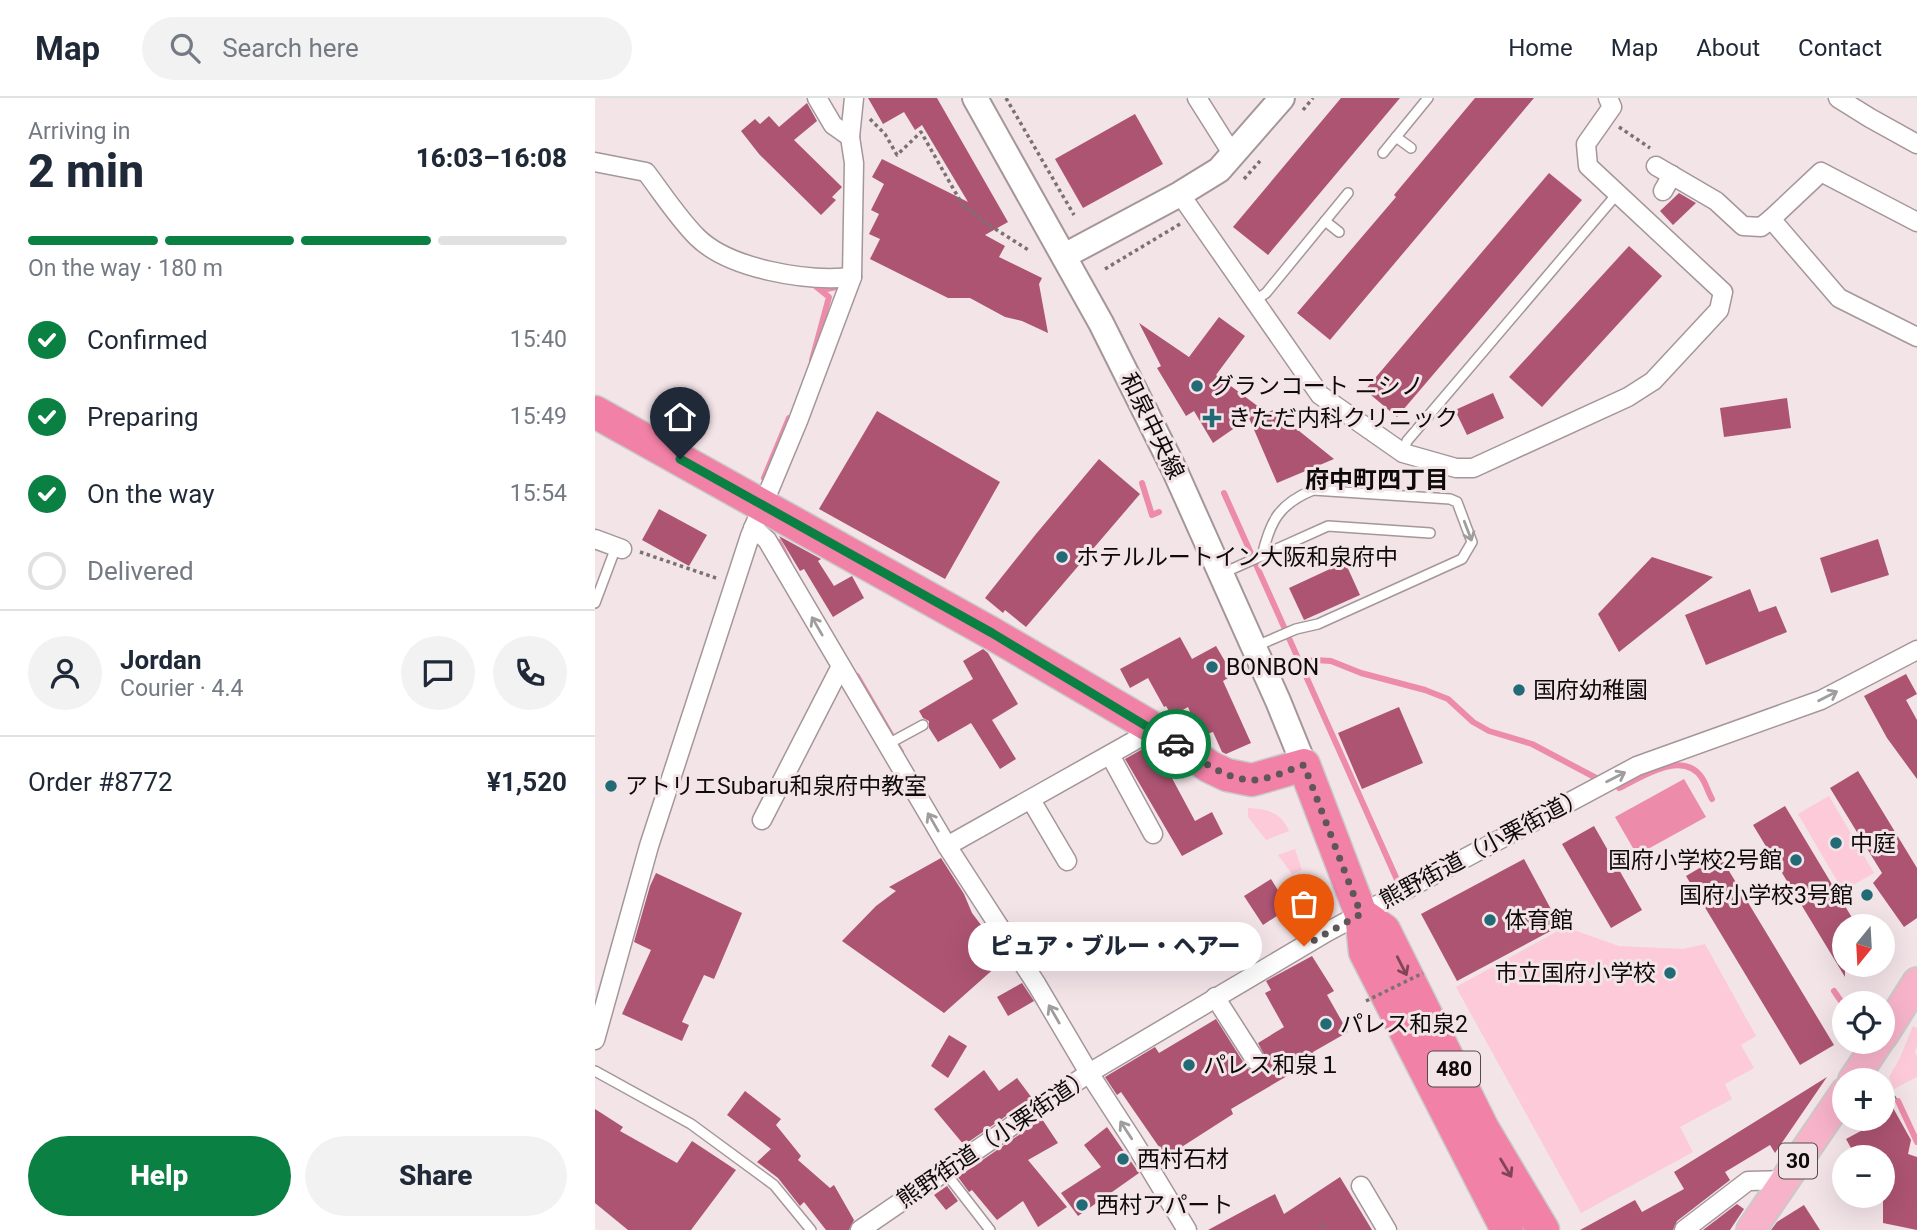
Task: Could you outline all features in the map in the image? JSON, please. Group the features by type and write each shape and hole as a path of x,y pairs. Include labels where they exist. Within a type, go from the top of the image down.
{"highway":[{"path":"595,412 757,517 992,633 1156,729 1210,767 1227,775 1252,780 1304,765"},
{"name":"480","path":"1304,765 1361,914 1365,952 1507,1230"},
{"name":"480","path":"1361,914 1384,930 1483,1129 1543,1230"}],"main road":[{"path":"1895,1017 1917,982"},
{"name":"30","path":"1751,1230 1785,1180 1822,1137 1832,1117"}],"street":[{"path":"817,98 832,125 850,137"},
{"path":"595,1040 649,846 734,584 757,517 798,421 852,277 854,163 850,137 854,98"},
{"name":"和泉中央線","path":"975,98 1101,323 1168,457 1304,765"},
{"path":"1198,98 1233,155"},
{"path":"1064,256 1219,170 1282,98"},
{"path":"1179,194 1320,395 1403,453 1456,468 1473,468 1616,403 1653,381 1719,310 1723,292 1588,166 1586,144 1612,107 1608,98"},
{"path":"1838,98 1917,144"},
{"path":"595,162 646,172 697,237 721,255 768,270 809,277 852,277"},
{"path":"1664,178 1716,201 1744,226 1761,227 1821,172 1917,222"},
{"path":"1771,219 1839,298 1917,337"},
{"path":"757,517 767,540 841,666 892,742 947,846 1037,985 1187,1230"},
{"path":"595,539 619,548"},
{"name":"熊野街道（小栗街道）","path":"860,1230 1089,1073 1361,914 1637,766 1821,700 1917,650"},
{"path":"762,820 841,666"},
{"path":"947,846 1156,729"},
{"path":"1110,755 1153,834"},
{"path":"1031,800 1067,861"},
{"path":"1215,998 1256,1061"},
{"path":"1684,1230 1748,1181 1785,1180"},
{"path":"1361,1186 1387,1230"}],"lane":[{"path":"1383,153 1428,98"},
{"path":"1397,137 1411,148"},
{"path":"1254,301 1266,293 1349,192"},
{"path":"1403,453 1407,441 1617,194"},
{"path":"1325,221 1339,232"},
{"path":"1253,648 1318,624 1462,559 1472,542 1457,502 1450,499 1313,490 1298,497 1275,518 1256,559"},
{"path":"1220,575 1328,526 1430,533"},
{"path":"595,603 619,548"},
{"path":"892,742 923,726"},
{"path":"595,1071 701,1132 774,1185 811,1230"},
{"path":"945,1172 990,1230"}],"path":[{"path":"1006,98 1074,215"},
{"path":"852,117 866,116 872,120 885,134 897,155 921,132 962,204 1030,251"},
{"path":"1604,117 1662,156 1664,178"},
{"path":"619,548 627,548 734,584"},
{"path":"1366,1001 1423,973"},
{"path":"1322,1224 1325,1230"}],"shaded area":[{"path":"1684,779 1706,817 1637,855 1615,817"},
{"name":"中庭","path":"1829,796 1874,873 1843,891 1798,814"},
{"path":"1248,808 1273,813 1289,831 1266,840 1248,817"},
{"path":"1295,849 1302,870 1292,874 1278,855"},
{"path":"1565,927 1619,946 1683,949 1705,944 1756,1036 1741,1045 1754,1068 1725,1084 1732,1099 1680,1127 1693,1152 1581,1213 1456,987"},
{"path":"1913,1026 1917,1028 1917,1077 1895,1088 1894,1068"}],"building":[{"path":"868,98 937,98 1008,222 985,235 1005,246 999,257 1042,278 1039,284 1048,333 1022,321 1005,317 970,298 948,298 870,259 880,239 869,234 879,214 871,210 884,184 872,177 882,159 968,202 922,125 915,130 904,112 883,124"},
{"path":"1341,98 1400,98 1268,255 1233,227"},
{"path":"1475,98 1534,98 1330,340 1297,313 1396,197 1394,195"},
{"path":"807,103 817,121 794,140 842,187 832,197 836,200 821,215 759,154 741,131 755,119 760,124 769,116 779,127"},
{"path":"1135,114 1163,164 1083,208 1055,159"},
{"path":"1549,173 1582,200 1397,417 1365,390"},
{"path":"1679,193 1696,203 1673,225 1660,211"},
{"path":"1629,246 1662,276 1542,407 1509,377"},
{"path":"1219,317 1245,336 1216,375 1267,413 1273,410 1334,459 1277,483 1249,418 1213,443 1194,411 1186,416 1157,368 1161,366 1139,323 1189,357"},
{"path":"1493,393 1504,418 1467,435 1455,410"},
{"path":"1787,398 1791,428 1724,437 1720,408"},
{"path":"877,411 1000,482 945,579 819,509"},
{"path":"1099,459 1140,494 1026,627 985,598"},
{"path":"659,509 707,535 689,566 642,540"},
{"path":"779,536 821,559 818,561 834,586 852,576 864,598 833,617 804,569 800,571"},
{"path":"1878,539 1889,575 1831,593 1820,558"},
{"path":"1652,557 1713,577 1619,652 1598,614"},
{"path":"1345,562 1360,595 1304,620 1289,588"},
{"path":"1750,589 1759,612 1776,606 1787,632 1706,665 1685,615"},
{"path":"1180,637 1192,659 1216,646 1233,675 1223,681 1251,743 1226,754 1222,752 1213,732 1207,734 1200,719 1194,721 1188,707 1172,716 1148,678 1130,688 1120,669"},
{"path":"983,649 1018,704 992,720 1016,759 1000,769 971,723 938,742 929,728 929,721 923,718 919,711 973,679 963,661"},
{"path":"1906,674 1917,694 1906,700 1917,720 1917,779 1887,738 1864,696"},
{"path":"1399,707 1423,763 1362,789 1338,733"},
{"path":"1148,746 1159,754 1195,821 1212,812 1223,834 1182,856 1125,759"},
{"path":"1858,771 1917,868 1917,918 1904,927 1873,883 1882,873 1830,788"},
{"name":"国府小学校2号館","path":"1785,806 1850,914 1832,914 1832,956 1753,825"},
{"path":"1594,826 1642,910 1611,928 1562,844"},
{"path":"1720,856 1832,1042 1832,1046 1800,1065 1686,876"},
{"path":"941,858 964,894 972,913 1006,958 944,1013 842,941 876,906 896,891 889,887"},
{"name":"体育館","path":"1524,859 1560,926 1457,981 1421,914"},
{"path":"656,873 742,913 714,979 704,975 682,1022 689,1025 682,1041 622,1014 651,950 634,942"},
{"path":"1271,879 1289,908 1263,925 1244,896"},
{"path":"1312,956 1334,991 1327,995 1348,1032 1313,1052 1315,1056 1304,1063 1306,1065 1231,1109 1233,1114 1166,1157 1121,1092 1117,1095 1105,1077 1155,1047 1159,1053 1216,1019 1247,1068 1256,1072 1262,1071 1267,1060 1258,1043 1284,1027 1265,993 1271,990 1266,981"},
{"path":"1022,983 1034,1001 1008,1016 997,997"},
{"path":"949,1035 967,1046 948,1078 931,1066"},
{"path":"984,1070 999,1091 1017,1078 1032,1098 964,1145 934,1109"},
{"path":"1827,1077 1775,1153 1770,1145 1725,1172 1730,1180 1677,1221 1673,1230 1580,1230 1635,1200 1642,1212 1684,1189 1674,1172"},
{"path":"745,1091 781,1119 776,1125 801,1156 798,1160 830,1188 834,1185 854,1220 849,1230 826,1230 804,1202 800,1206 778,1178 757,1162 771,1149 727,1115"},
{"path":"595,1109 623,1127 620,1131 677,1163 692,1141 736,1170 691,1230 628,1230 595,1203"},
{"path":"1895,1111 1911,1140 1908,1154 1917,1157 1917,1230 1883,1223 1883,1208 1895,1208 1895,1145 1849,1145 1846,1139 1861,1131 1895,1131"},
{"path":"1042,1119 1058,1143 1028,1160 1067,1207 1038,1227 1023,1201 997,1220 958,1177"},
{"path":"1107,1127 1139,1173 1078,1216 1061,1193 1101,1167 1084,1145"},
{"path":"1340,1177 1372,1230 1208,1230 1275,1194 1284,1214"},
{"path":"947,1186 958,1201 946,1210 934,1195"},
{"path":"1737,1204 1744,1209 1730,1230 1703,1230"},
{"path":"1804,1205 1820,1230 1771,1230 1777,1222"}],"waterway":[{"path":"808,284 814,285 829,297 812,360"},
{"path":"821,290 837,287"},
{"path":"764,478 789,418 796,418"},
{"path":"1142,483 1152,515 1159,512"},
{"path":"1224,493 1399,884"},
{"path":"779,542 789,562"},
{"path":"1300,663 1331,661 1361,673 1425,690 1448,699 1473,722 1489,731 1532,744 1600,780"},
{"path":"857,676 901,752"},
{"path":"1619,788 1650,772 1684,766 1694,770 1702,778 1712,799"},
{"path":"1898,1101 1917,1142"}],"way so far":[{"path":"1176,744 1210,767 1227,775 1252,780 1304,765 1361,914 1304,946"}],"place":[{"name":"グランコート ニシノ","path":"1197,386"},
{"name":"きただ内科クリニック","path":"1212,418"},
{"name":"ホテルルートイン大阪和泉府中","path":"1062,557"},
{"name":"BONBON","path":"1212,667"},
{"name":"国府幼稚園","path":"1519,690"},
{"name":"アトリエSubaru和泉府中教室","path":"611,786"},
{"name":"中庭","path":"1836,843"},
{"name":"国府小学校2号館","path":"1796,860"},
{"name":"国府小学校3号館","path":"1867,895"},
{"name":"体育館","path":"1490,920"},
{"name":"ピュア・ブルー・ヘアー","path":"1304,946"},
{"name":"市立国府小学校","path":"1670,973"},
{"name":"パレス和泉2","path":"1326,1024"},
{"name":"パレス和泉１","path":"1189,1065"},
{"name":"西村石材","path":"1123,1159"},
{"name":"西村アパート","path":"1082,1205"}],"district":[{"name":"府中町四丁目","path":"1377,480"}],"route":[{"path":"680,459 992,633 1156,729 1176,744"}]}
